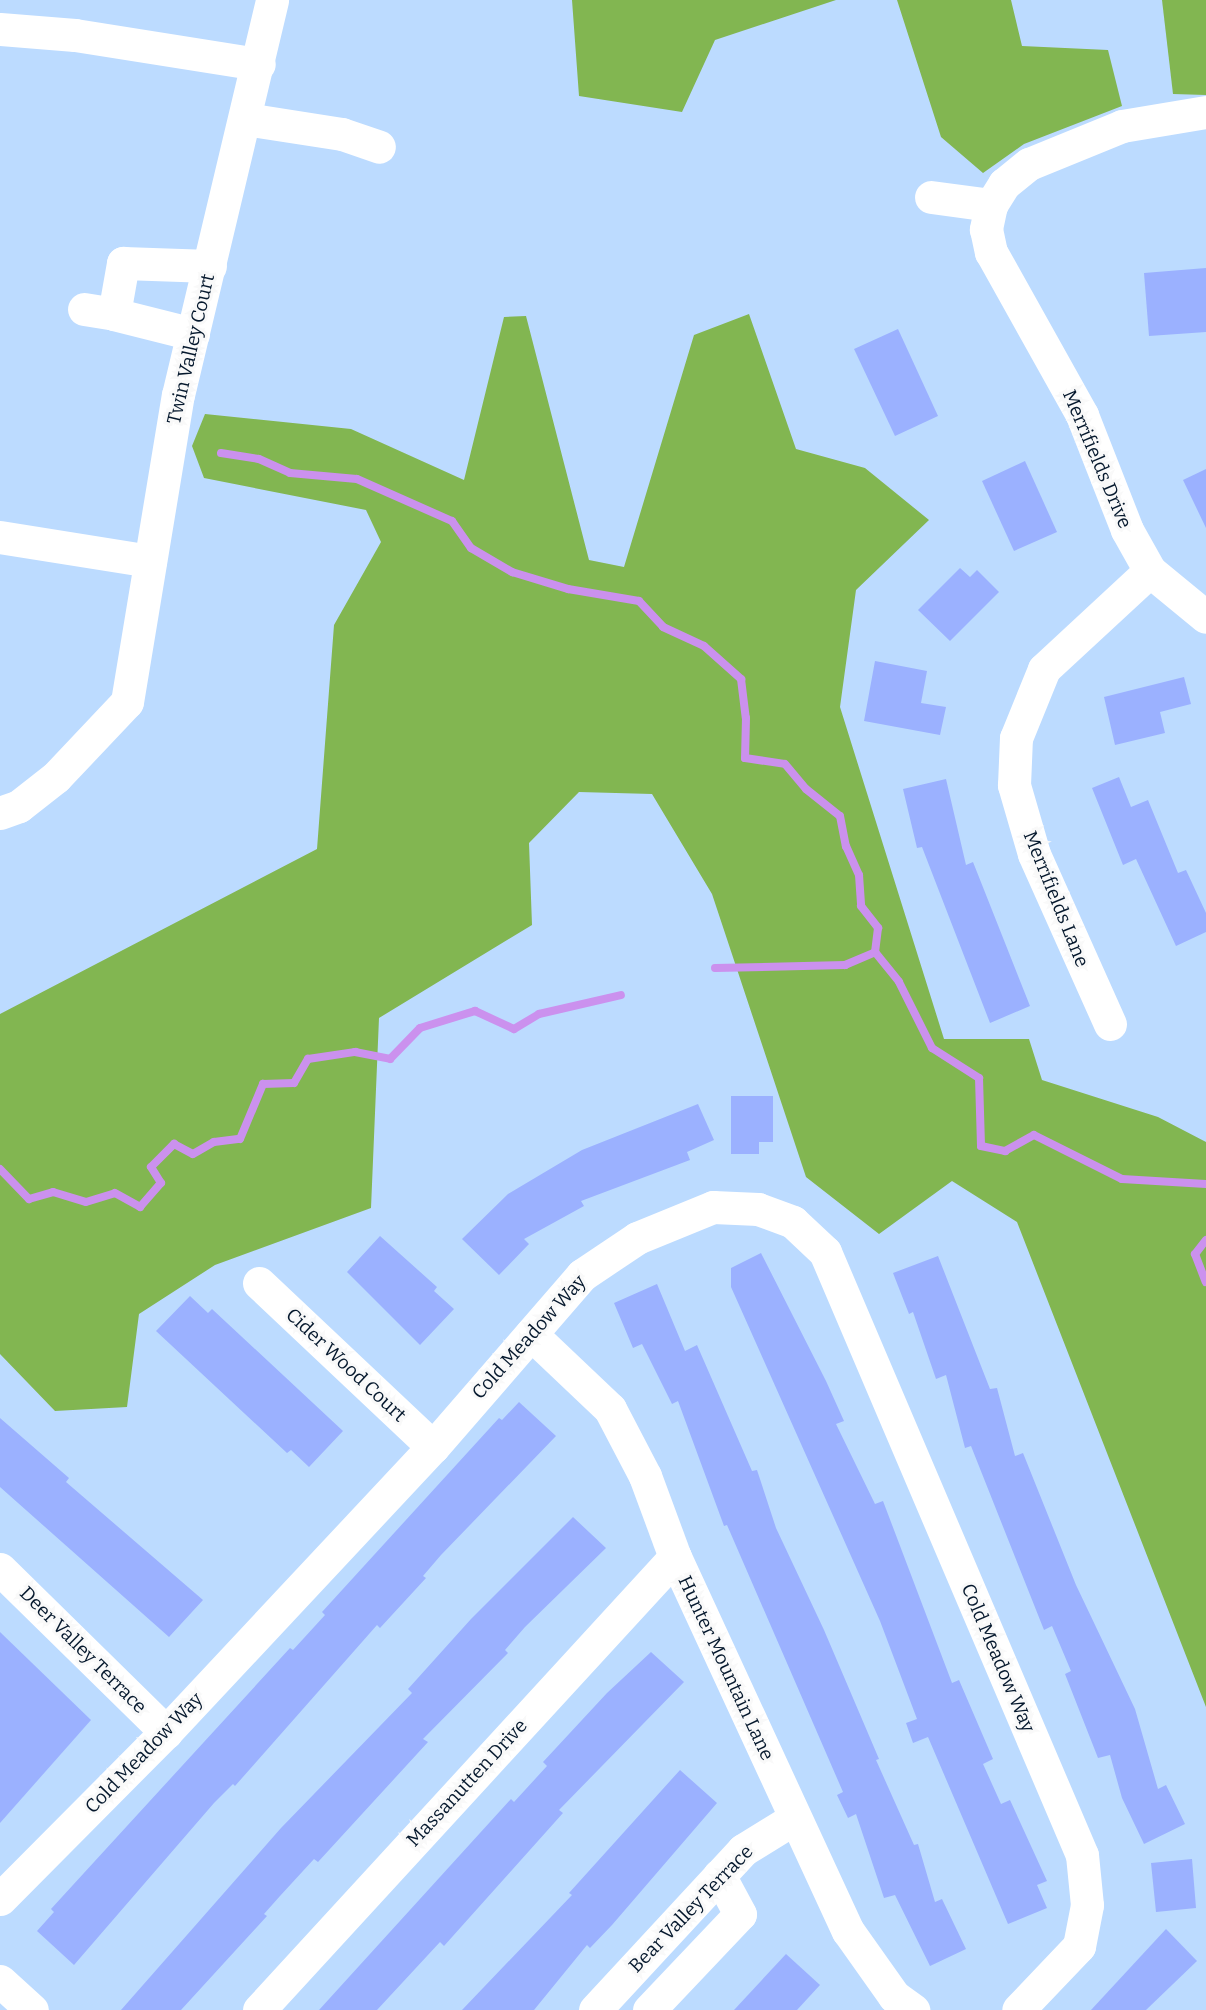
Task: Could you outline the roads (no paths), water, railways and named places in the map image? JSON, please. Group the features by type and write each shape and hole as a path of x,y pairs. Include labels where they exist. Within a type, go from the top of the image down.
{"street":[{"name":"Twin Valley Court","path":"10,810 56,778 127,702 178,395 246,119 272,0"},
{"path":"0,29 75,35 259,64"},
{"path":"931,197 991,205 1004,184 1029,164 1122,126 1206,111"},
{"path":"246,119 342,134 379,147"},
{"name":"Merrifields Drive","path":"991,205 986,229 991,251 1082,415 1127,530 1150,571 1206,617"},
{"path":"193,334 99,312 123,262 210,266"},
{"path":"0,537 150,561"},
{"name":"Merrifields Lane","path":"1110,1024 1034,854 1014,785 1016,738 1044,669 1150,571"},
{"path":"0,840 10,810"},
{"name":"Cold Meadow Way","path":"0,1899 166,1732 433,1447 582,1275 637,1238 713,1207 758,1209 793,1222 825,1252 1082,1855 1087,1905 1079,1946 1018,2010"},
{"name":"Cider Wood Court","path":"259,1283 433,1447"},
{"name":"Hunter Mountain Lane","path":"531,1334 610,1409 645,1476 675,1557 848,1931 894,1996 913,2010"},
{"name":"Massanutten Drive","path":"259,2010 675,1557"},
{"name":"Deer Valley Terrace","path":"0,1569 166,1732"},
{"name":"Bear Valley Terrace","path":"606,2006 743,1850 795,1818"},
{"path":"649,2010 740,1914 719,1875"},
{"path":"0,1981 32,2010"}],"waterway":[{"path":"221,453 259,459 290,473 357,479 452,521 471,548 512,572 568,589 639,601 663,627 704,646 741,679 746,718 745,758 785,764 806,789 840,816 846,846 859,875 861,906 878,928 875,952"},
{"path":"715,968 845,965 875,952 899,982 932,1048 979,1078 981,1146 1005,1151 1034,1135 1122,1179 1206,1184"},
{"path":"0,1169 29,1199 53,1192 86,1202 115,1193 140,1207 161,1183 151,1167 174,1144 193,1154 214,1142 240,1139 263,1084 294,1083 308,1059 355,1052 390,1059 420,1028 475,1011 514,1029 539,1014 621,995"},
{"path":"1206,1240 1195,1254 1206,1282"}]}
